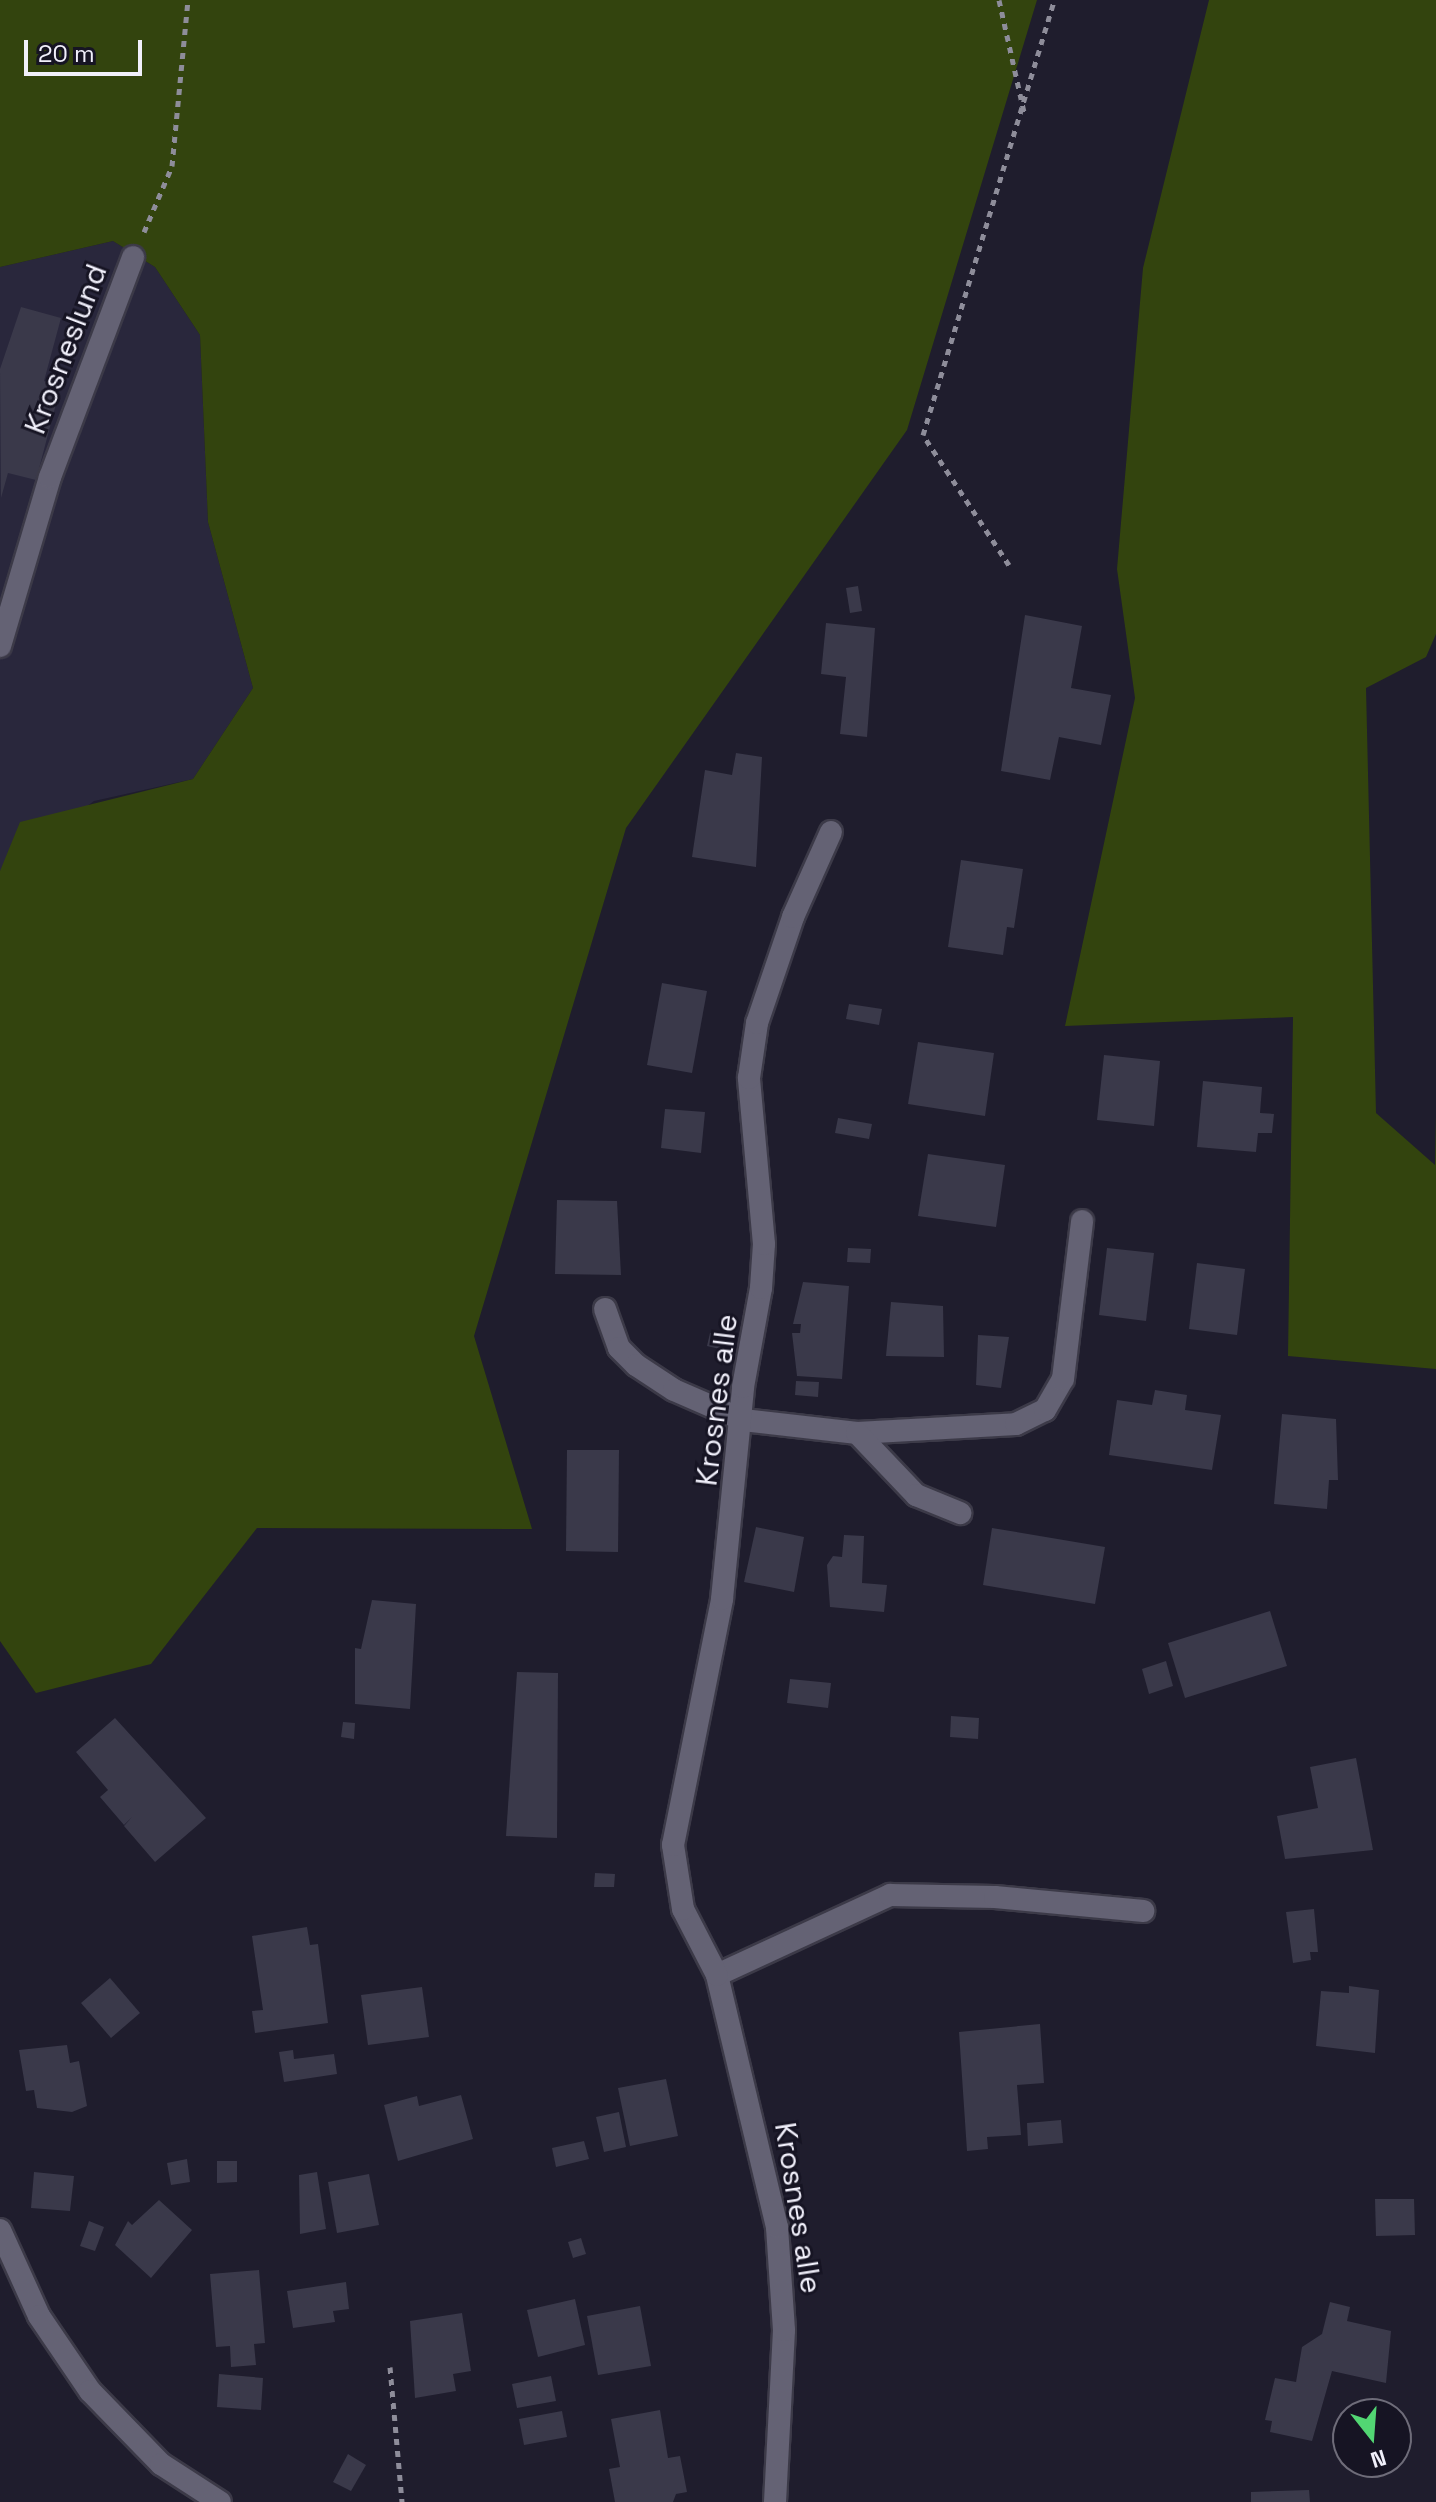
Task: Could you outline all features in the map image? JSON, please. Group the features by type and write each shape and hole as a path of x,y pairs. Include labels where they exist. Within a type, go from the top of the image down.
{"street":[{"name":"Krosneslund","path":"0,646 50,477 133,257"},
{"name":"Krosnes alle","path":"775,2502 784,2279 766,2170 717,1975 683,1909 673,1845 722,1599 764,1244 749,1078 755,1037 793,917 831,832"},
{"path":"605,1309 619,1348 636,1365 674,1390 743,1420 857,1433 1016,1424 1045,1410 1063,1379 1082,1221"},
{"path":"857,1433 916,1495 960,1513"},
{"path":"717,1975 890,1895 967,1895 1143,1911"},
{"path":"0,2230 39,2316 90,2391 161,2464 220,2502"}],"path":[{"path":"133,257 172,166 188,0"},
{"path":"999,0 1025,113"},
{"path":"1009,565 923,435 1025,113 1054,0"},
{"path":"390,2367 402,2502"}],"shaded area":[{"path":"113,241 155,267 200,335 208,522 253,688 193,779 94,801 0,871 0,267"}],"green space":[{"path":"0,0 1037,0 907,430 626,828 474,1336 532,1529 257,1528 151,1664 36,1693 0,1641 0,871 20,822 193,779 253,688 208,522 200,335 155,267 113,241 0,267"},
{"path":"1209,0 1436,0 1436,634 1426,657 1366,688 1376,1113 1435,1165 1436,1115 1436,1369 1288,1356 1293,1017 1065,1026 1135,698 1117,569 1143,268"}],"building":[{"path":"21,307 61,318 44,381 61,385 36,480 8,473 1,498 0,369"},
{"path":"858,586 862,611 850,613 846,588"},
{"path":"1025,615 1082,626 1071,688 1111,695 1101,745 1059,737 1050,780 1001,771"},
{"path":"826,623 875,628 867,737 840,734 846,677 821,674"},
{"path":"736,753 762,757 756,867 692,857 705,770 732,775"},
{"path":"961,860 1023,869 1014,928 1007,927 1003,955 948,947"},
{"path":"662,983 707,991 692,1073 647,1065"},
{"path":"849,1004 882,1009 879,1025 846,1019"},
{"path":"918,1042 994,1053 985,1116 908,1104"},
{"path":"1104,1055 1160,1061 1154,1126 1097,1120"},
{"path":"1203,1081 1262,1087 1260,1113 1274,1114 1272,1133 1258,1133 1256,1152 1197,1147"},
{"path":"665,1109 705,1112 701,1153 661,1148"},
{"path":"838,1118 872,1124 869,1139 835,1133"},
{"path":"928,1154 1005,1165 996,1227 918,1216"},
{"path":"557,1200 617,1201 621,1275 555,1274"},
{"path":"848,1248 871,1249 870,1263 847,1262"},
{"path":"1107,1248 1154,1253 1146,1321 1099,1315"},
{"path":"1197,1263 1245,1269 1237,1335 1189,1329"},
{"path":"803,1282 849,1286 842,1379 797,1376 792,1333 800,1333 801,1324 793,1324"},
{"path":"891,1302 943,1306 944,1357 886,1356"},
{"path":"710,1333 723,1336 720,1349 707,1346"},
{"path":"978,1335 1009,1337 1001,1388 976,1385"},
{"path":"796,1381 819,1382 818,1397 795,1395"},
{"path":"1155,1390 1187,1395 1185,1410 1221,1415 1212,1470 1109,1455 1117,1400 1152,1405"},
{"path":"1282,1414 1336,1419 1338,1480 1329,1480 1327,1509 1274,1504"},
{"path":"567,1450 619,1450 618,1552 566,1551"},
{"path":"756,1527 804,1537 794,1592 744,1582"},
{"path":"992,1528 1105,1547 1095,1604 983,1585"},
{"path":"844,1535 864,1536 862,1583 887,1585 884,1612 830,1607 827,1565 833,1556 842,1557"},
{"path":"372,1600 416,1604 410,1709 355,1704 355,1648 361,1649"},
{"path":"1270,1611 1287,1666 1185,1698 1168,1643"},
{"path":"1166,1661 1173,1686 1149,1694 1142,1669"},
{"path":"517,1672 558,1673 557,1838 506,1836"},
{"path":"790,1679 831,1683 828,1708 787,1703"},
{"path":"951,1716 979,1718 978,1739 950,1737"},
{"path":"115,1718 206,1818 155,1862 124,1826 132,1817 124,1825 100,1797 108,1790 76,1752"},
{"path":"343,1722 355,1723 354,1739 341,1737"},
{"path":"1356,1758 1373,1850 1285,1859 1277,1816 1318,1808 1310,1767"},
{"path":"595,1873 615,1874 614,1887 594,1887"},
{"path":"1314,1909 1318,1952 1310,1952 1311,1960 1293,1963 1286,1912"},
{"path":"307,1927 310,1945 318,1944 328,2023 255,2033 252,2011 263,2010 252,1936"},
{"path":"110,1978 140,2013 111,2038 81,2003"},
{"path":"1349,1986 1379,1990 1375,2053 1316,2046 1321,1991 1349,1993"},
{"path":"422,1987 429,2037 368,2045 361,1995"},
{"path":"1040,2024 1044,2083 1017,2085 1021,2135 987,2137 988,2149 967,2151 959,2032"},
{"path":"67,2045 70,2063 79,2061 87,2106 72,2112 37,2108 34,2090 26,2091 19,2050"},
{"path":"293,2050 294,2059 334,2054 337,2074 284,2082 279,2052"},
{"path":"666,2079 678,2136 630,2146 618,2088"},
{"path":"461,2095 473,2139 398,2161 384,2105 417,2096 419,2106"},
{"path":"619,2112 626,2147 604,2152 596,2117"},
{"path":"1061,2120 1063,2143 1028,2146 1027,2123"},
{"path":"584,2141 589,2159 556,2167 552,2148"},
{"path":"187,2159 190,2182 171,2185 167,2163"},
{"path":"217,2161 237,2161 237,2182 217,2183"},
{"path":"34,2172 74,2176 70,2211 31,2208"},
{"path":"317,2172 326,2229 300,2234 299,2175"},
{"path":"369,2174 379,2225 337,2233 328,2182"},
{"path":"1375,2199 1414,2199 1415,2235 1376,2236"},
{"path":"159,2200 192,2230 151,2278 115,2245 128,2221 132,2225"},
{"path":"89,2221 104,2227 95,2251 80,2246"},
{"path":"581,2238 586,2254 573,2258 568,2242"},
{"path":"259,2270 265,2343 254,2344 256,2365 231,2367 230,2346 216,2347 210,2274"},
{"path":"346,2282 349,2309 333,2311 335,2322 293,2328 287,2291"},
{"path":"575,2299 585,2345 538,2357 527,2310"},
{"path":"1330,2302 1350,2307 1347,2321 1391,2331 1386,2383 1332,2371 1312,2441 1270,2432 1272,2421 1265,2420 1275,2378 1296,2382 1302,2347 1322,2334"},
{"path":"640,2306 651,2366 598,2375 587,2316"},
{"path":"462,2313 471,2371 453,2374 456,2391 415,2398 410,2321"},
{"path":"219,2374 263,2378 261,2410 217,2407"},
{"path":"551,2376 556,2401 517,2408 512,2384"},
{"path":"660,2410 668,2458 680,2456 687,2492 676,2494 673,2502 615,2502 609,2469 620,2467 611,2419"},
{"path":"562,2411 567,2437 524,2445 519,2419"},
{"path":"348,2454 366,2465 351,2491 333,2482"},
{"path":"1309,2490 1310,2502 1251,2502 1251,2492"}]}
